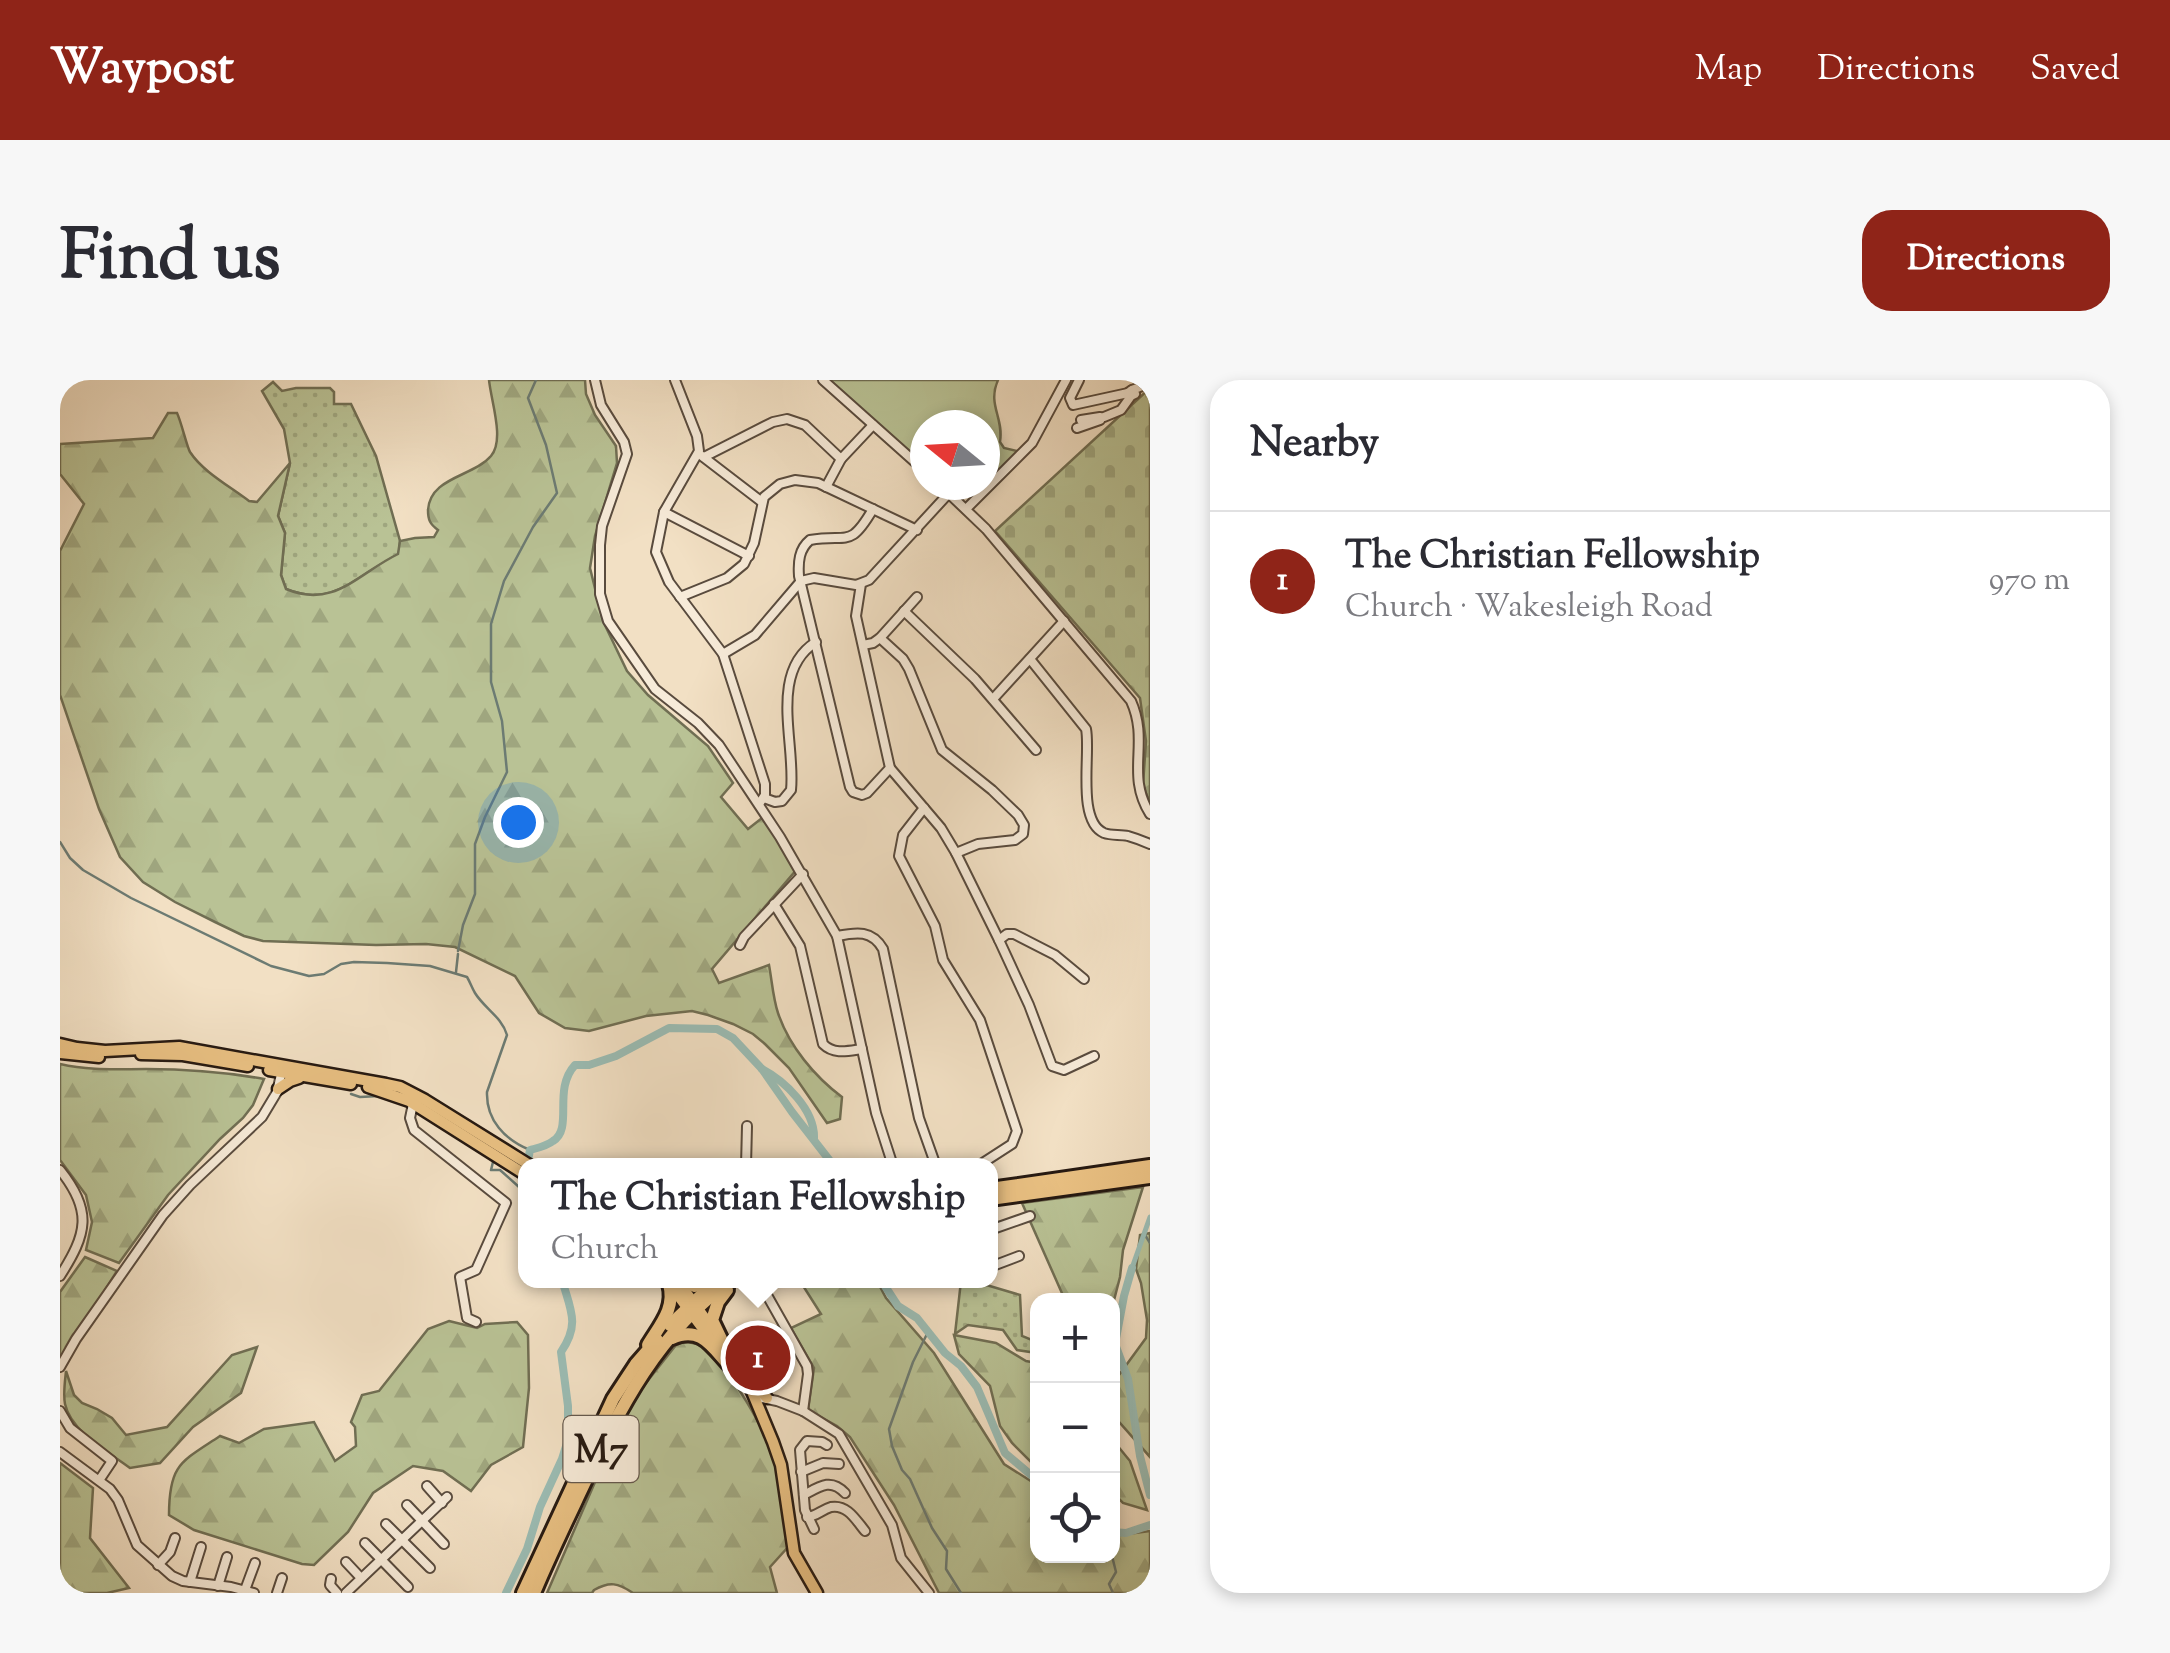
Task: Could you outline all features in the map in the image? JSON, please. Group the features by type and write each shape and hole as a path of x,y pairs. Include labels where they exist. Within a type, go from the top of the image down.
{"highway":[{"path":"998,1188 1148,1174"},
{"path":"998,1198 1148,1174"},
{"path":"636,1364 669,1311 673,1288"},
{"name":"M7","path":"534,1593 637,1381 709,1288"},
{"name":"M7","path":"523,1593 608,1408 636,1364 693,1308 722,1288"},
{"path":"724,1346 712,1314 728,1288"},
{"path":"666,1340 681,1334 697,1334 736,1369"}],"main road":[{"path":"60,1044 104,1051 180,1047 414,1099"},
{"path":"60,1053 86,1057 183,1055 386,1084 518,1164"},
{"path":"275,1091 277,1068"},
{"path":"275,1091 305,1076"},
{"path":"678,1288 760,1401 781,1466 794,1553 817,1593"},
{"path":"693,1308 724,1346 736,1369"}],"street":[{"path":"595,380 600,406 624,442 627,454 601,534 598,561 602,605 608,621 642,674 660,694 712,736 761,801 837,936 876,1113 890,1158"},
{"path":"675,380 701,456 762,502"},
{"path":"823,380 910,458"},
{"path":"966,509 1032,443 1066,380"},
{"path":"1079,380 1070,398 1073,404 1134,392"},
{"path":"1079,424 1121,410 1134,392"},
{"path":"761,801 765,784 723,654 669,582 656,552 664,512 701,456 772,422 787,420 805,425 841,459"},
{"path":"826,487 841,459 874,425"},
{"path":"680,597 738,570 749,556 762,502 773,488 787,482 802,480 826,487 916,530"},
{"path":"723,654 767,624 801,581 814,578 860,584 874,576 943,500"},
{"path":"956,500 1136,711 1142,738 1138,785 1150,814"},
{"path":"873,509 851,537 807,542 799,561 851,790 859,795 867,793 890,768"},
{"path":"664,512 749,556"},
{"path":"860,584 856,611 890,768 956,853 1029,1004 1052,1066 1064,1070 1094,1056"},
{"path":"864,644 880,638 916,597"},
{"path":"904,611 968,671 1036,750"},
{"path":"993,699 1064,622"},
{"path":"880,638 910,669 942,750 1006,803 1024,825 1023,834 1016,840 978,844 956,853"},
{"path":"761,801 782,801 791,790 788,680 796,660 816,642"},
{"path":"1030,660 1086,729 1085,784 1097,828 1150,844"},
{"path":"924,808 903,835 899,856 934,926 943,960 980,1020 1012,1114 1016,1137 990,1158"},
{"path":"740,945 803,874"},
{"path":"774,904 800,946 822,1044 839,1052 862,1049"},
{"path":"837,936 864,933 876,939 883,949 919,1118 933,1158"},
{"path":"1000,940 1014,934 1055,955 1084,979"},
{"path":"60,1367 163,1214 257,1123 275,1091"},
{"path":"414,1099 410,1121 414,1130 506,1204 477,1269 460,1277 466,1315 476,1322"},
{"path":"746,1158 747,1126"},
{"path":"60,1170 77,1193 84,1223 78,1246 60,1276"},
{"path":"998,1227 1030,1216"},
{"path":"998,1264 1019,1256"},
{"path":"763,1288 806,1366 802,1412"},
{"path":"760,1401 802,1412 834,1430 843,1440 892,1526 902,1560 929,1593"},
{"path":"60,1410 70,1428 112,1461 100,1480"},
{"path":"814,1529 807,1517 800,1453 803,1444 810,1441 827,1445"},
{"path":"60,1452 115,1494 137,1544 172,1576 249,1592 255,1563"},
{"path":"801,1472 823,1463 839,1464"},
{"path":"786,1501 804,1497 828,1484 838,1485 845,1493"},
{"path":"346,1593 444,1500 427,1486"},
{"path":"406,1505 444,1544"},
{"path":"807,1517 838,1508 848,1511 865,1531"},
{"path":"386,1524 430,1568"},
{"path":"158,1565 170,1552 175,1538"},
{"path":"366,1543 408,1587"},
{"path":"190,1582 200,1547"},
{"path":"218,1586 227,1557"},
{"path":"346,1562 361,1578"},
{"path":"277,1593 282,1578"},
{"path":"331,1578 330,1585 337,1593"}],"green space":[{"path":"489,380 585,380 595,415 616,446 617,463 595,536 590,568 603,621 627,671 648,695 708,746 733,783 721,797 748,829 762,818 770,824 797,869 712,969 719,983 769,965 783,1025 804,1060 842,1097 840,1119 827,1123 789,1068 753,1034 733,1024 692,1011 646,1016 589,1031 565,1028 539,1013 515,976 455,947 263,941 244,936 143,882 120,857 99,809 60,695 60,551 84,504 60,474 60,444 153,438 168,413 177,413 196,459 249,501 257,502 290,463 278,516 285,533 281,575 286,589 318,595 345,586 398,554 400,541 434,537 438,530 430,522 428,510 436,491 483,463 495,449 497,430"},
{"path":"827,380 998,380 994,397 996,410 910,410 910,455"},
{"path":"273,382 282,391 330,388 334,404 351,404 376,456 400,541 399,554 332,592 318,595 286,589 281,575 285,533 278,516 290,463 284,429 262,391"},
{"path":"1150,388 1150,804 1143,785 1146,741 1140,698 995,531"},
{"path":"1000,442 1004,448 1021,452 1000,471"},
{"path":"60,1064 92,1069 205,1071 264,1079 243,1118 168,1195 119,1263 86,1250 92,1222 86,1195 60,1160"},
{"path":"1143,1187 1123,1250 1116,1293 1062,1293 1022,1203"},
{"path":"1150,1233 1150,1457 1120,1423 1120,1374 1146,1338 1147,1320 1136,1269 1140,1235"},
{"path":"85,1257 117,1271 60,1362 60,1292"},
{"path":"804,1288 881,1288 934,1353 1004,1464 1030,1481 1030,1563 1120,1563 1120,1535 1150,1531 1150,1593 939,1593 894,1505 850,1437 808,1410 814,1368 791,1328 821,1314"},
{"path":"960,1288 996,1288 1020,1295 1022,1336 1030,1339 1030,1352 1017,1350 1003,1330 968,1325 955,1334"},
{"path":"449,1321 477,1328 517,1322 528,1335 529,1388 523,1447 491,1465 471,1491 443,1471 413,1466 373,1493 348,1532 314,1565 194,1530 169,1515 171,1485 180,1466 220,1436 239,1443 264,1429 314,1422 335,1461 356,1446 351,1422 362,1395 379,1391 428,1329"},
{"path":"954,1335 996,1343 1030,1362 1030,1461 1000,1426 990,1386 959,1354"},
{"path":"683,1342 703,1347 726,1371 764,1434 775,1462 788,1547 770,1567 777,1593 633,1593 609,1584 592,1593 547,1593 618,1429 642,1388 676,1345"},
{"path":"257,1347 241,1393 193,1427 160,1463 130,1468 83,1432 65,1404 66,1371 74,1395 112,1418 126,1435 167,1427 232,1355"},
{"path":"1120,1449 1130,1461 1147,1510 1123,1503"},
{"path":"60,1463 93,1488 90,1538 129,1588 107,1593 60,1593"}],"waterway":[{"path":"458,951 475,894 475,844 507,772 502,721 491,682 491,624 504,581 533,527 557,493 546,445 528,398 536,380"},
{"path":"60,842 83,870 131,898 271,966 309,976 324,974 341,964 387,963 430,966 467,977 507,1035 487,1092 490,1111 505,1135 530,1150"},
{"path":"456,972 458,954"},
{"path":"528,1158 530,1150 559,1135 565,1086 575,1065 589,1065 616,1056 669,1028 717,1029 733,1038 762,1069 828,1158"},
{"path":"762,1069 780,1081 804,1107 814,1138"},
{"path":"351,1094 379,1096"},
{"path":"494,1158 491,1170 500,1170 518,1186"},
{"path":"1132,1268 1150,1217"},
{"path":"1145,1235 1150,1243"},
{"path":"1132,1268 1115,1344 1128,1379 1150,1495"},
{"path":"506,1593 568,1440 561,1352 572,1317 564,1288"},
{"path":"886,1288 898,1306 917,1318 945,1353 961,1366 977,1387 1005,1453 1030,1474"},
{"path":"928,1332 889,1429 902,1470 947,1551 946,1569 961,1593"},
{"path":"1120,1533 1150,1525"},
{"path":"1113,1593 1109,1584 1116,1572 1114,1563"}],"place":[{"name":"The Christian Fellowship","path":"758,1358"}]}
